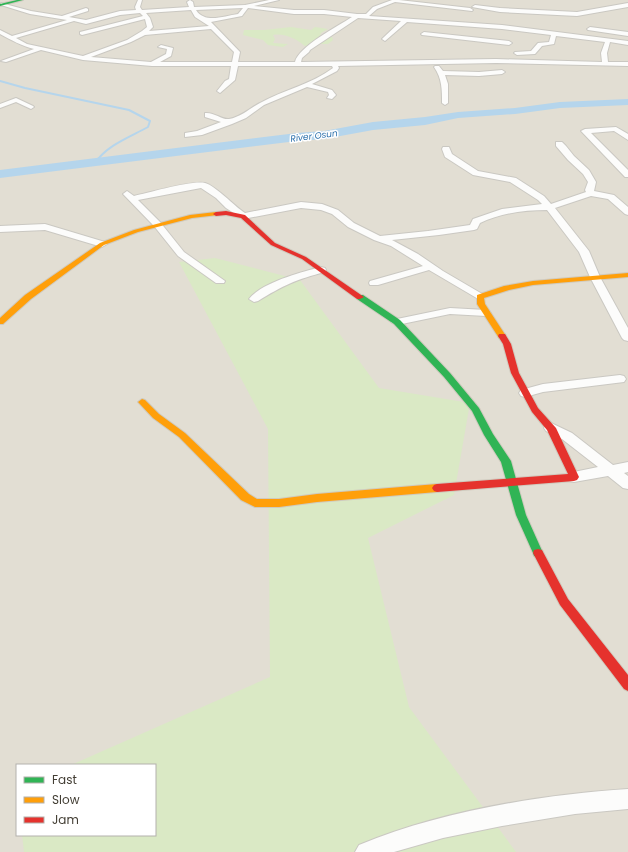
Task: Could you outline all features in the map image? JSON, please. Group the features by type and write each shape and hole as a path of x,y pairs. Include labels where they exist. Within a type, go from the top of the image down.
{"street":[{"path":"2,5 20,0"},
{"path":"137,12 140,0"},
{"path":"189,0 197,16 207,21 237,52 232,80 227,82 220,91"},
{"path":"2,5 30,12 88,22 110,15 193,8 247,6 277,0"},
{"path":"618,0 628,4"},
{"path":"298,63 299,57 307,51 307,49 357,16 367,15 375,8 396,1 472,8 577,14 628,4"},
{"path":"466,15 479,1"},
{"path":"527,11 530,5"},
{"path":"247,6 294,15 324,12 528,30 628,43"},
{"path":"207,21 240,15 247,6"},
{"path":"62,17 86,10"},
{"path":"137,12 147,17 150,27 143,33"},
{"path":"518,33 528,30 540,12"},
{"path":"82,33 147,17"},
{"path":"448,23 460,18"},
{"path":"385,39 407,19"},
{"path":"10,38 75,20"},
{"path":"83,58 143,33 213,27"},
{"path":"585,29 628,34"},
{"path":"0,32 25,45 40,49 83,58 152,64 334,64 498,59 509,61 628,64"},
{"path":"509,61 517,53 533,53 540,44 552,43 552,38 555,33"},
{"path":"424,34 511,40 504,51"},
{"path":"606,63 604,53 608,41"},
{"path":"152,64 169,55 170,48 161,47"},
{"path":"4,60 40,49"},
{"path":"432,62 442,73 446,90 445,103"},
{"path":"188,135 199,133 243,116 262,104 306,85 335,70 336,68 334,64"},
{"path":"442,73 480,74 502,72"},
{"path":"306,85 330,91 333,95 330,98"},
{"path":"5,97 14,101"},
{"path":"0,106 18,100 31,107"},
{"path":"208,115 229,122"},
{"path":"628,138 616,129 585,131 628,175"},
{"path":"559,144 566,149 572,159 589,176 592,182 589,190 591,193"},
{"path":"446,149 448,155 476,174 513,180 541,198 584,251 628,338"},
{"path":"220,281 181,254 157,224 129,196 203,185 243,216 273,244 304,258 397,322 447,375 476,410 489,435 506,461 521,515 545,568 564,602 628,685"},
{"path":"378,238 418,236 451,231 474,226 476,221 498,213 538,207 549,207 591,193 611,197 628,212"},
{"path":"0,322 28,297 102,244 157,224 200,215 226,213 243,216 300,205 314,205 335,212 351,225 394,244 480,297 521,284 596,277 628,276"},
{"path":"0,229 45,227 102,244"},
{"path":"374,283 430,267"},
{"path":"254,299 278,284 298,276 321,270"},
{"path":"480,297 481,304 486,313 507,344 515,373 525,393 536,410 551,428 574,477"},
{"path":"397,322 450,311 486,313"},
{"path":"525,393 543,388 620,379"},
{"path":"142,402 156,416 182,436 245,497 255,503 279,503 317,498 574,477 628,467"},
{"path":"551,428 567,436 628,484"},
{"path":"366,852 383,845 468,821 542,809 628,799"}],"shaded area":[{"path":"0,0 628,0 628,852 0,852"}],"green space":[{"path":"291,27 311,30 315,27 328,29 321,33 320,36 332,37 333,40 328,44 305,46 290,37 273,35 275,39 273,43 288,44 283,47 268,45 263,40 243,35 244,30 264,30"},
{"path":"215,258 300,280 379,388 470,403 454,495 368,538 409,707 516,852 24,852 22,836 156,836 156,764 73,764 270,677 268,429 179,262"}],"waterway":[{"path":"0,81 25,88 129,110 150,121 148,127 112,146 95,163"},
{"name":"River Osun","path":"0,174 297,137 324,135 373,126 425,121 458,115 515,111 560,105 628,102"}],"traffic: fast":[{"path":"0,5 21,0"},
{"path":"360,297 397,322 447,375 476,410 489,435 506,461 521,515 538,553"}],"traffic: slow":[{"path":"0,322 28,297 102,244 136,231 192,216 216,214"},
{"path":"502,336 481,304 480,297 507,288 533,283 628,275"},
{"path":"142,402 156,416 182,435 245,497 255,503 279,503 317,498 437,488"}],"traffic: jam":[{"path":"216,214 226,213 243,216 273,244 304,258 360,297"},
{"path":"437,488 574,477 551,428 535,410 515,373 507,344 502,336"},
{"path":"538,553 564,602 628,685"}]}
